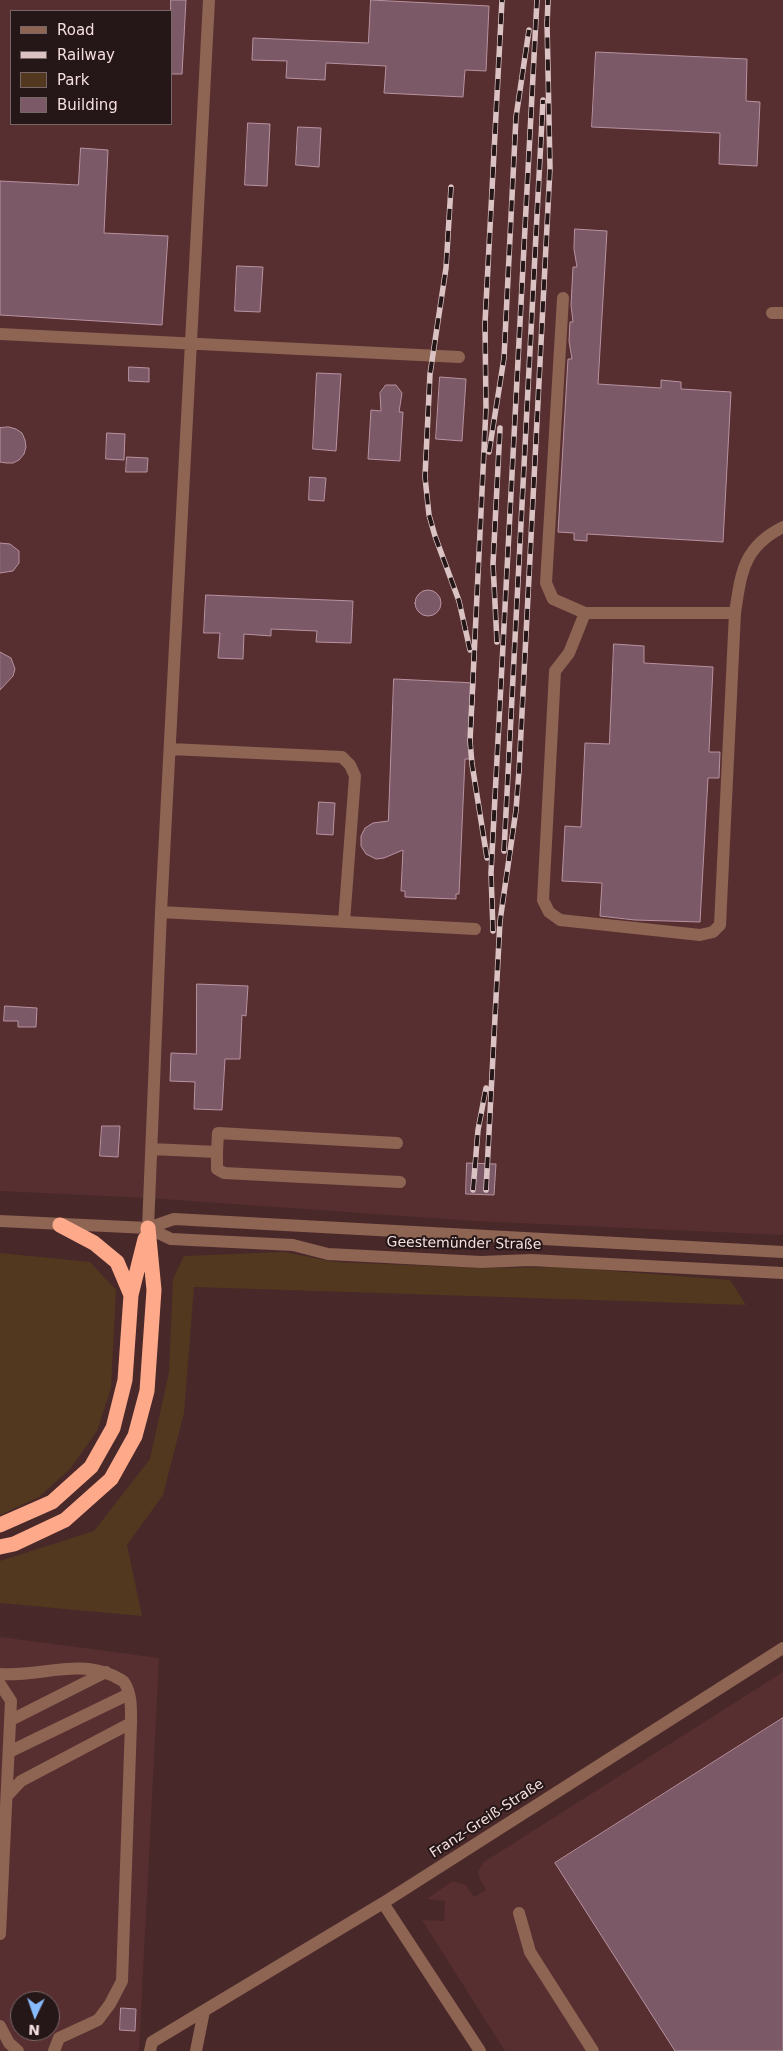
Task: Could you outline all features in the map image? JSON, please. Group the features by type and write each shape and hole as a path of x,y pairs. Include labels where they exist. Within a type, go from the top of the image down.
{"highway":[{"path":"60,1225 94,1244 116,1262 130,1295"},
{"path":"0,1525 52,1502 91,1466 113,1428 125,1380 130,1295 148,1228"},
{"path":"0,1547 14,1544 66,1520 111,1479 135,1436 147,1391 154,1290 148,1228"}],"street":[{"path":"148,1228 161,912 209,0"},
{"path":"563,298 546,583 553,599 585,613 735,613"},
{"path":"0,334 459,357"},
{"path":"585,613 569,653 555,670 543,900 549,912 560,920 700,935 713,932 720,925 735,613 741,572 752,551 767,535 783,528"},
{"path":"170,749 342,757 350,765 355,776 344,922"},
{"path":"161,912 475,929"},
{"path":"397,1143 218,1134 217,1169 224,1173 400,1182"},
{"path":"151,1149 218,1152"},
{"name":"Geestemünder Straße","path":"0,1221 148,1228 174,1219 783,1252"},
{"name":"Geestemünder Straße","path":"148,1228 171,1239 293,1245 328,1254 480,1262 531,1260 783,1273"},
{"name":"Franz-Greiß-Straße","path":"138,2051 151,2047 204,2011 383,1903 783,1648"},
{"path":"0,1674 15,1675 70,1668 106,1672 123,1681 129,1694 131,1723 122,1981 110,2004 98,2020 60,2038 54,2051"},
{"path":"11,1720 106,1672"},
{"path":"0,1684 11,1701 0,1934"},
{"path":"9,1752 129,1694"},
{"path":"7,1796 20,1781 131,1723"},
{"path":"383,1903 480,2051"},
{"path":"519,1913 530,1952 593,2051"},
{"path":"196,2051 204,2011"},
{"path":"0,2026 9,2043 18,2051"}],"shaded area":[{"path":"0,0 783,0 783,1235 475,1221 148,1198 0,1191"},
{"path":"0,1637 159,1658 139,2051 0,2051"},
{"path":"783,1672 783,2051 505,2051 422,1920 444,1921 445,1901 427,1899 451,1882 466,1885 474,1897 486,1890 478,1871 484,1862"}],"green space":[{"path":"284,1252 335,1262 480,1268 561,1267 730,1280 746,1305 194,1287 184,1413 163,1495 127,1545 142,1616 0,1603 0,1561 94,1531 150,1459 169,1372 173,1279 184,1256"},
{"path":"0,1253 90,1262 116,1290 111,1388 97,1431 70,1469 39,1497 0,1515"}],"building":[{"path":"171,0 186,0 182,74 172,74"},
{"path":"371,0 489,6 486,71 465,70 463,97 384,93 386,66 326,63 325,80 286,78 287,61 252,60 253,38 368,43"},
{"path":"596,52 747,59 746,101 760,102 757,166 719,164 720,133 592,127"},
{"path":"248,123 270,124 267,186 245,185"},
{"path":"298,127 321,128 319,167 296,165"},
{"path":"81,148 108,150 104,233 168,236 162,325 0,315 0,181 78,185"},
{"path":"575,229 607,231 598,384 661,388 661,380 681,382 681,389 731,392 723,542 587,534 587,541 574,540 574,533 558,532 568,359 572,359 569,341 570,322 573,322 571,305 573,267 577,267 574,249"},
{"path":"237,266 263,267 260,312 235,311"},
{"path":"129,367 149,368 149,382 129,381"},
{"path":"317,373 341,374 336,451 313,449"},
{"path":"440,377 466,379 462,441 436,439"},
{"path":"386,385 396,385 402,393 399,412 403,412 400,461 368,459 371,410 381,411 380,393"},
{"path":"9,427 22,433 26,447 24,454 13,463 0,462 0,428"},
{"path":"107,433 125,434 124,460 106,459"},
{"path":"127,457 148,458 147,472 126,472"},
{"path":"310,477 326,478 324,501 309,500"},
{"path":"0,543 10,544 19,551 19,563 13,571 0,573"},
{"path":"428,590 437,594 441,603 437,612 428,616 419,612 415,603 419,594"},
{"path":"206,595 353,601 351,643 316,642 317,631 271,629 271,636 244,634 243,659 218,658 220,633 204,633"},
{"path":"614,644 644,646 644,663 713,667 709,752 720,752 719,778 708,778 700,922 635,920 600,916 602,883 562,881 565,826 581,827 585,743 609,744"},
{"path":"0,652 11,658 15,669 13,676 0,690"},
{"path":"394,679 475,683 471,759 465,759 459,894 456,894 456,899 405,897 405,891 401,891 403,850 384,858 376,859 366,854 361,846 361,836 365,828 373,823 388,821"},
{"path":"319,802 335,803 333,835 317,834"},
{"path":"197,984 248,986 246,1016 242,1015 240,1059 225,1059 222,1110 194,1109 195,1082 170,1081 171,1053 196,1054"},
{"path":"5,1006 37,1008 36,1027 18,1027 18,1021 4,1021"},
{"path":"102,1126 120,1126 118,1157 100,1156"},
{"path":"467,1163 496,1164 494,1195 466,1194"},
{"path":"783,1718 783,2051 675,2051 555,1863"},
{"path":"121,2008 136,2009 135,2031 120,2030"}],"railway":[{"path":"487,858 470,741 486,408 485,323 502,0"},
{"path":"493,931 491,873 537,0"},
{"path":"547,27 548,0"},
{"path":"486,1190 500,921 516,810 519,771 550,168 547,21"},
{"path":"489,452 504,358 516,117 529,30"},
{"path":"504,851 543,100"},
{"path":"451,187 446,268 430,374 425,477 429,515 459,601 470,650"},
{"path":"497,642 493,564 500,428"},
{"path":"473,1190 478,1130 486,1088"}]}
